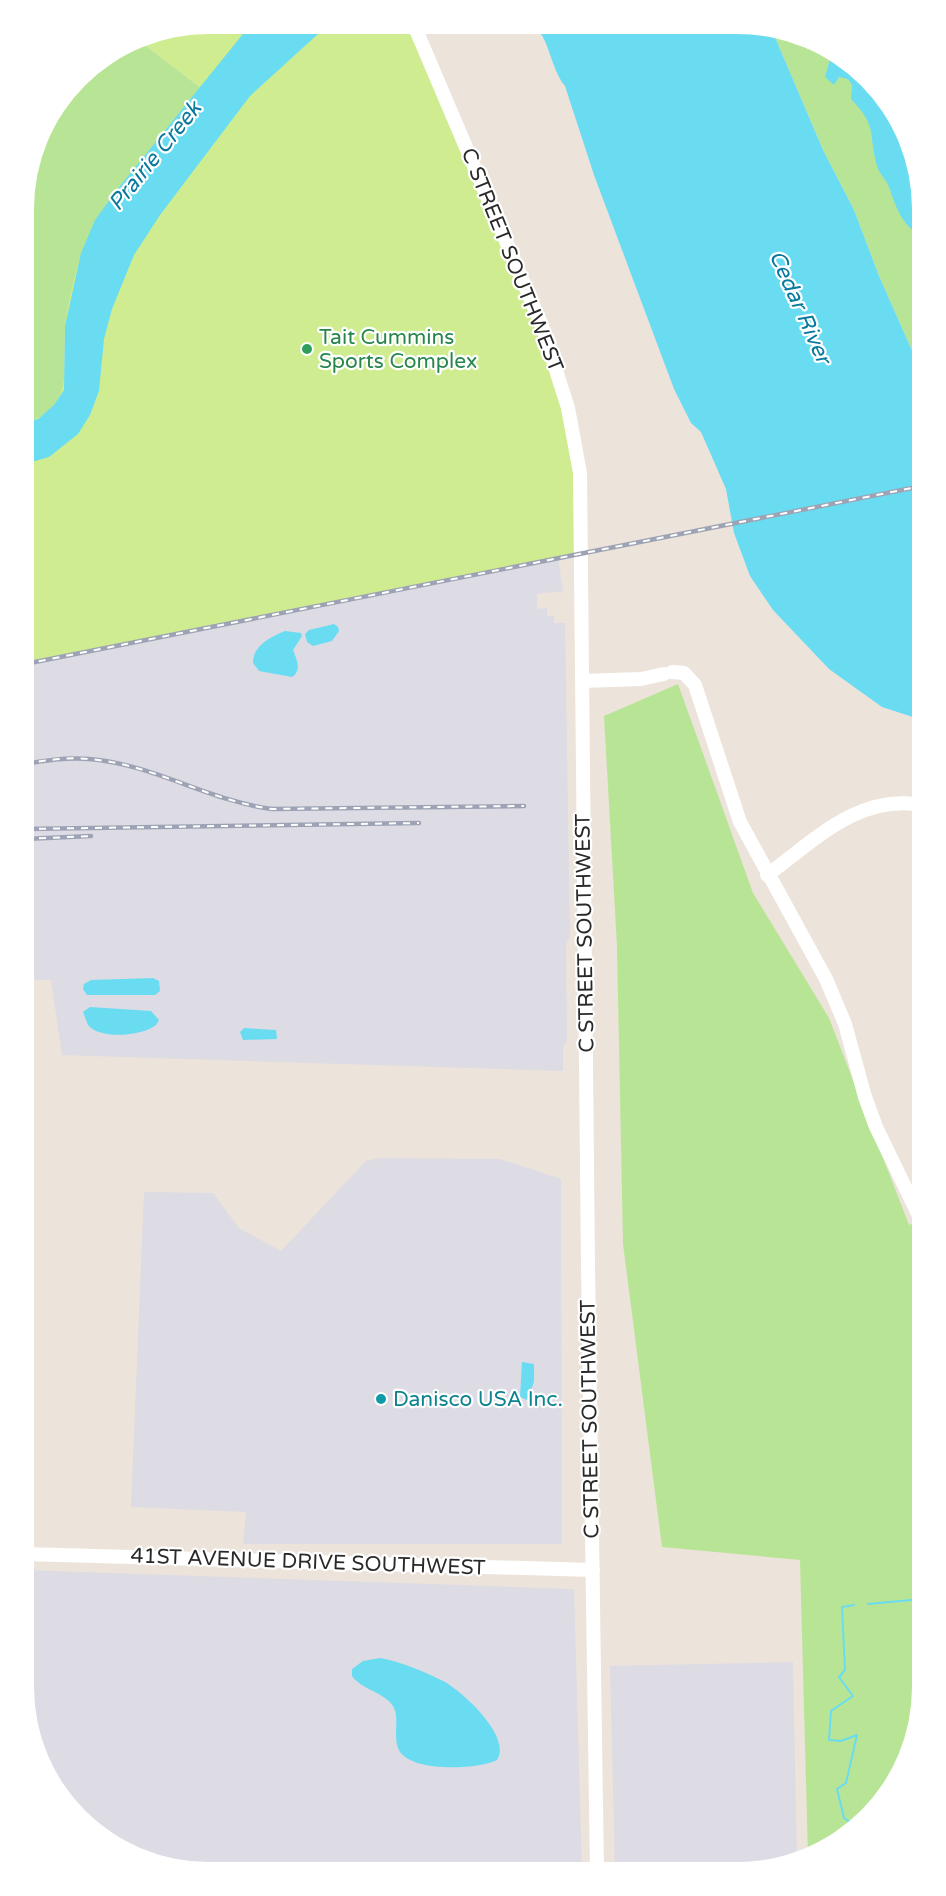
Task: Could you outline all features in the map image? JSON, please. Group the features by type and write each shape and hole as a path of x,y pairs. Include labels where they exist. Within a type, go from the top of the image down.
{"main road":[{"name":"C STREET SOUTHWEST","path":"418,35 532,299 568,408 576,444 581,486 597,1862"},
{"path":"582,681 641,679 668,673 684,673 695,685 740,822 826,979 845,1023 865,1097 876,1127 911,1200"},
{"path":"767,875 855,812 888,803 912,804"},
{"name":"41ST AVENUE DRIVE SOUTHWEST","path":"34,1554 593,1570"}],"shaded area":[{"path":"558,558 563,591 537,594 537,609 547,608 547,616 554,616 554,623 565,623 570,936 566,945 567,1040 563,1047 563,1071 62,1055 51,980 34,980 35,662"},
{"path":"380,1158 500,1159 561,1179 562,1544 243,1544 246,1512 131,1507 144,1192 213,1193 239,1228 281,1251 366,1161"},
{"path":"34,1570 574,1589 582,1862 210,1862 165,1856 112,1832 78,1802 64,1784 53,1764 38,1720 34,1686"},
{"path":"793,1662 797,1850 770,1858 736,1862 615,1862 610,1666"}],"green space":[{"name":"Tait Cummins Sports Complex","path":"198,35 418,35 568,408 583,553 35,662 35,418 52,408 63,386 65,329 78,264 92,231 109,203 201,88 147,47 165,40"},
{"path":"776,40 814,53 834,64 852,78 882,112 893,132 906,165 912,210 912,350 879,276 854,210 823,150"},
{"path":"147,47 201,88 116,191 65,326 64,390 55,405 35,420 35,198 40,165 58,122 78,94 112,64"},
{"path":"678,684 753,893 829,1018 909,1225 911,1224 911,1698 908,1720 893,1764 882,1784 868,1802 834,1832 808,1846 800,1560 662,1547 623,1244 617,946 604,716"}],"water":[{"name":"Prairie Creek","path":"242,35 317,35 250,96 160,215 134,255 112,309 104,339 99,391 90,415 78,434 49,457 35,461 35,420 54,405 64,390 65,326 81,253 95,220"},
{"name":"Cedar River","path":"541,35 748,35 776,40 823,150 854,210 879,276 912,350 912,717 882,707 829,669 773,610 750,576 734,533 726,489 701,432 691,423 674,389 594,175 565,86 556,71"},
{"path":"829,61 852,78 882,112 906,165 910,187 912,229 901,217 889,187 878,169 869,124 851,99 852,85 848,79 839,77 834,85 825,77"},
{"path":"334,624 339,631 332,641 313,646 307,642 305,634 309,630"},
{"path":"285,631 301,633 302,636 293,650 298,665 297,671 292,677 259,671 253,663 256,651 269,639"},
{"path":"153,978 159,981 160,991 155,995 87,995 83,989 84,984 91,980"},
{"path":"90,1007 151,1011 159,1020 156,1025 142,1032 122,1035 102,1033 88,1025 83,1012"},
{"path":"244,1028 276,1030 277,1039 243,1040 240,1032"},
{"path":"522,1362 534,1364 534,1382 527,1400 520,1397"},
{"path":"380,1658 405,1665 445,1682 474,1705 484,1716 498,1740 500,1750 497,1760 474,1766 443,1767 414,1762 404,1756 398,1748 393,1706 384,1697 361,1685 352,1676 352,1669 363,1661"}],"waterway":[{"path":"868,1604 911,1600"},
{"path":"848,1821 844,1818 837,1789 846,1783 857,1735 841,1741 829,1740 831,1711 853,1696 839,1677 845,1670 842,1607 854,1605"}],"railway":[{"path":"35,662 912,488"},
{"path":"35,762 73,758 113,762 226,799 272,809 524,806"},
{"path":"35,829 419,823"},
{"path":"35,839 91,836"}],"place":[{"name":"Tait Cummins Sports Complex","path":"307,349"},
{"name":"Danisco USA Inc.","path":"381,1399"}]}
